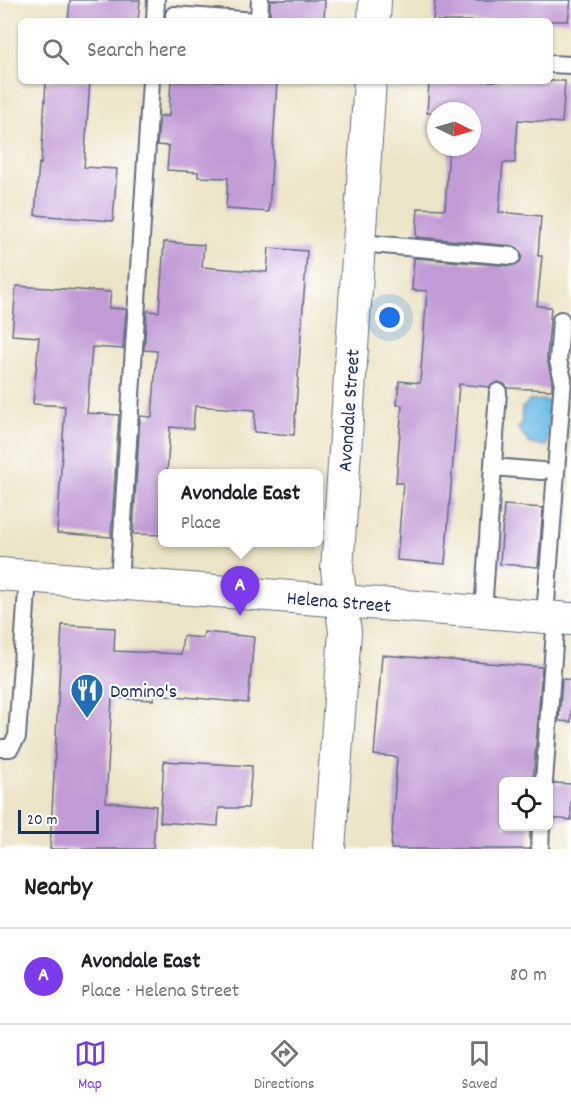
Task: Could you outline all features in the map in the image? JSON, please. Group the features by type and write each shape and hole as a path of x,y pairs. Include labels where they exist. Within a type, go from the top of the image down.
{"street":[{"path":"374,18 375,0"},
{"name":"Avondale Street","path":"329,849 345,632 337,569 370,84"},
{"name":"Helena Street","path":"14,575 557,618"}],"lane":[{"path":"155,18 156,0"},
{"path":"257,18 260,0"},
{"path":"174,15 216,18"},
{"path":"553,64 571,65"},
{"path":"119,584 151,84"},
{"path":"359,243 512,256"},
{"path":"544,777 557,618 563,379 558,361 561,320"},
{"path":"483,612 498,392"},
{"path":"493,466 542,471"},
{"path":"0,748 10,748 17,737 14,575"},
{"path":"540,849 541,831"}],"water":[{"path":"531,400 550,401 547,446 530,444 518,428 522,424 522,408"}],"building":[{"path":"70,0 140,0 138,18 68,18"},
{"path":"270,0 325,0 324,18 270,18"},
{"path":"435,0 571,0 568,21 553,21 553,18 433,18"},
{"path":"553,81 565,81 562,123 518,120 515,163 503,163 499,212 541,216 538,256 542,256 537,306 551,307 547,358 552,390 508,388 498,382 489,387 459,384 445,564 397,560 403,483 396,483 402,405 397,405 399,381 420,383 427,291 412,290 414,258 511,266 520,262 522,256 518,248 513,246 416,237 418,208 445,209 448,156 481,156 481,102 428,102 429,84 553,84"},
{"path":"46,84 90,84 84,167 117,169 113,221 35,215 39,163 41,164"},
{"path":"171,84 277,84 269,212 226,209 228,178 198,177 198,172 167,170 169,146 157,145 160,116 169,116"},
{"path":"164,242 204,245 202,267 267,272 269,248 307,251 294,435 254,432 255,410 195,406 193,429 170,427 167,469 158,469 158,535 133,534 140,416 152,417 157,351 144,350 147,311 159,312"},
{"path":"16,286 111,292 109,308 126,309 123,349 92,347 87,413 119,415 111,537 57,533 65,406 33,404 39,337 12,335"},
{"path":"504,505 543,508 538,567 500,564"},
{"path":"62,625 115,628 114,651 181,654 183,636 203,638 204,632 254,637 248,703 154,694 154,700 112,698 106,802 156,806 153,849 50,849"},
{"path":"382,655 542,667 533,777 499,777 499,831 530,831 530,849 391,849 397,757 374,755"},
{"path":"562,679 571,680 571,722 559,721"},
{"path":"164,761 252,766 248,808 219,808 218,826 160,822"},
{"path":"571,784 571,820 553,818 553,785"}],"place":[{"name":"Avondale East","path":"240,616"},
{"name":"Domino's","path":"87,719"}]}
